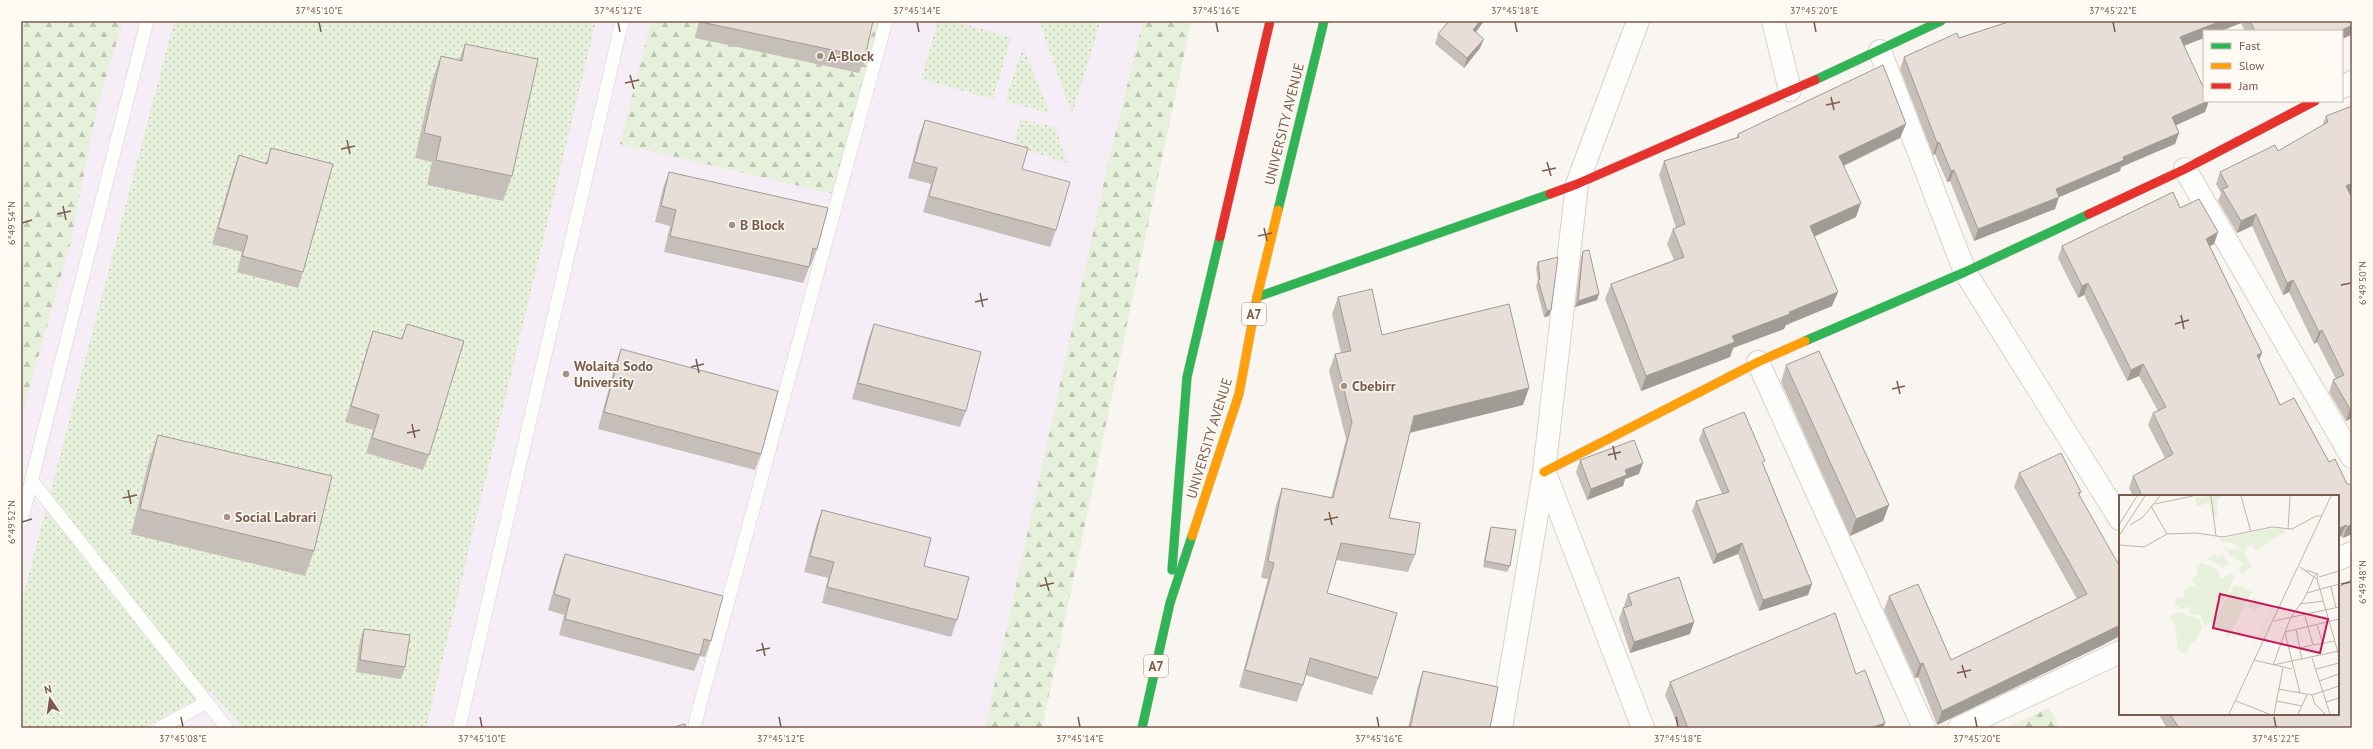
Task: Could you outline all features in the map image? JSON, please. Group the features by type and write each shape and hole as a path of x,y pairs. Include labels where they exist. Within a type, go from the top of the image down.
{"main road":[{"name":"UNIVERSITY AVENUE","path":"1170,604 1187,377 1270,21"},
{"name":"UNIVERSITY AVENUE","path":"1142,728 1170,604 1239,394 1257,297 1324,21"},
{"path":"1257,297 1577,184 1880,51 1941,21"},
{"path":"1544,472 1758,362 1965,272 2185,169 2313,102"}],"street":[{"path":"1501,728 1544,472 1577,184 1638,21"},
{"path":"1773,21 1790,90"},
{"path":"1880,51 1965,272 2119,517"},
{"path":"2343,86 2352,82"},
{"path":"2185,169 2352,457"},
{"path":"1758,362 1924,728"},
{"path":"1544,472 1643,728"},
{"path":"2339,559 2352,553"},
{"path":"1959,728 2119,652"}],"lane":[{"path":"21,522 147,21"},
{"path":"459,728 622,21"},
{"path":"695,723 886,21"},
{"path":"32,481 228,728"},
{"path":"160,728 207,702"}],"shaded area":[{"name":"Wolaita Sodo University","path":"21,21 1184,21 1038,728 21,728"}],"green space":[{"path":"21,21 123,21 97,108 70,245 21,418"},
{"path":"174,21 596,21 426,728 242,728 211,691 143,728 21,728 21,604"},
{"path":"651,21 879,21 834,194 620,144"},
{"path":"938,21 952,21 1011,37 993,99 921,79"},
{"path":"1039,21 1101,21 1072,114"},
{"path":"1143,21 1191,21 1042,728 985,728 1109,159"},
{"path":"1023,47 1050,113 1005,101"},
{"path":"1020,119 1055,127 1067,163 1015,146"},
{"path":"2049,708 2059,728 2006,728"}],"building":[{"path":"873,21 865,57 701,22"},
{"path":"1449,21 1480,21 1473,30 1484,39 1467,58 1438,34"},
{"path":"2011,21 2221,21 2180,37 2203,87 2203,102 2206,102 2172,117 2179,133 2123,157 2124,160 2056,189 2059,197 1978,229 1954,170 1951,171 1939,142 1937,143 1904,57 1957,33 1959,38"},
{"path":"2250,21 2352,21 2352,25 2342,30 2254,30"},
{"path":"465,44 538,59 512,176 436,160 441,137 424,133 441,56 462,61"},
{"path":"1883,65 1906,124 1839,156 1861,203 1810,226 1838,292 1789,312 1790,314 1732,336 1735,342 1646,376 1611,284 1684,257 1673,229 1685,224 1664,161 1739,137 1738,134"},
{"path":"2352,106 2352,183 2346,186 2352,198 2352,408 2350,409 2333,380 2344,375 2322,330 2319,332 2293,280 2287,283 2256,214 2241,221 2222,189 2228,187 2220,172 2275,145 2278,151 2328,122 2326,116"},
{"path":"925,120 1028,148 1022,169 1070,182 1056,230 929,196 937,168 914,162"},
{"path":"271,148 333,164 303,272 242,256 248,236 218,228 239,155 267,164"},
{"path":"669,172 828,208 817,249 813,248 809,267 670,236 676,210 661,206"},
{"path":"2173,192 2180,208 2199,199 2218,232 2206,239 2262,353 2257,355 2280,405 2294,398 2329,462 2335,459 2347,484 2352,484 2352,524 2339,528 2339,495 2142,495 2133,476 2173,454 2153,413 2166,407 2143,364 2131,370 2088,283 2082,286 2062,246"},
{"path":"1589,250 1599,294 1578,301 1583,251"},
{"path":"1558,257 1551,310 1547,311 1538,280 1540,279 1538,262"},
{"path":"1372,289 1382,335 1509,304 1529,388 1414,416 1389,518 1420,523 1415,555 1341,543 1327,593 1397,613 1378,678 1310,658 1303,685 1245,670 1274,563 1268,561 1282,488 1333,498 1352,422 1335,354 1351,351 1338,297"},
{"path":"407,324 464,341 429,455 372,438 379,415 351,406 373,331 402,339"},
{"path":"874,324 981,352 966,411 858,383"},
{"path":"621,349 778,391 761,454 604,412"},
{"path":"1819,351 1889,505 1856,519 1786,365"},
{"path":"1744,412 1765,461 1762,462 1812,584 1763,600 1742,543 1717,554 1696,501 1729,492 1703,429"},
{"name":"Social Labrari","path":"158,435 332,476 314,551 140,509"},
{"path":"1634,440 1643,463 1625,470 1627,475 1591,489 1580,460"},
{"path":"2061,453 2081,492 2078,493 2119,565 2119,625 1942,711 1923,663 1920,664 1889,596 1918,584 1951,660 2087,594 2019,473"},
{"path":"822,510 931,538 924,566 969,577 957,620 827,587 834,562 810,556"},
{"path":"1491,527 1516,530 1510,566 1485,561"},
{"path":"565,554 723,596 711,641 704,639 700,655 565,619 570,599 554,594"},
{"path":"1679,577 1694,622 1634,642 1623,608 1632,605 1628,594"},
{"path":"2352,580 2352,728 2179,728 2171,715 2339,715 2339,586"},
{"path":"1835,613 1856,674 1865,670 1885,723 1870,728 1688,728 1670,682"},
{"path":"364,629 410,635 405,667 360,660"},
{"path":"1423,671 1498,687 1490,728 1410,728"},
{"path":"685,724 686,728 670,728"}],"traffic: fast":[{"path":"1278,210 1324,21"},
{"path":"1815,80 1941,21"},
{"path":"1257,297 1550,194"},
{"path":"1805,341 1965,272 2089,214"},
{"path":"1172,570 1187,377 1220,237"},
{"path":"1142,728 1170,603 1192,536"}],"traffic: slow":[{"path":"1192,536 1239,394 1257,297 1278,210"},
{"path":"1544,472 1758,362 1805,341"}],"traffic: jam":[{"path":"1220,237 1270,21"},
{"path":"1550,194 1577,184 1815,80"},
{"path":"2089,214 2185,169 2313,102"}],"place":[{"name":"A-Block","path":"820,56"},
{"name":"B Block","path":"732,225"},
{"name":"Wolaita Sodo University","path":"566,374"},
{"name":"Cbebirr","path":"1344,386"},
{"name":"Social Labrari","path":"227,517"}]}
